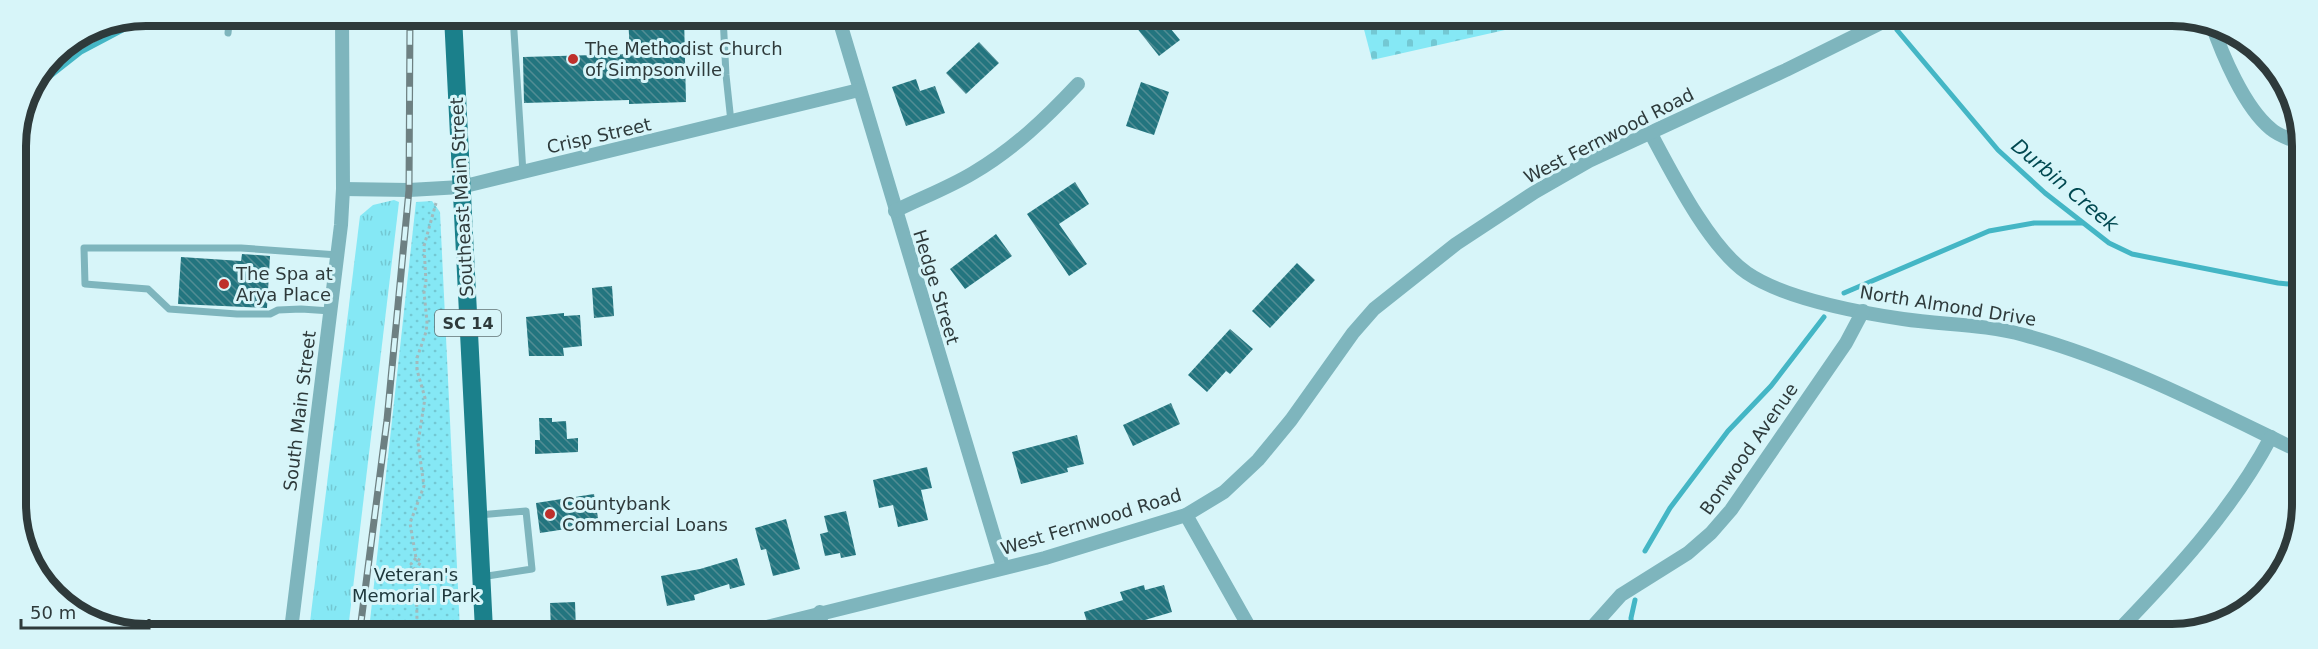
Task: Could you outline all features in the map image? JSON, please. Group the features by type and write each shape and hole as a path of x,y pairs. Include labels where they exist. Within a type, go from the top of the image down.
{"main road":[{"name":"Southeast Main Street","path":"453,26 484,624"}],"street":[{"name":"South Main Street","path":"292,624 338,255 343,189 342,26"},
{"name":"Hedge Street","path":"841,26 894,211 1003,567"},
{"name":"West Fernwood Road","path":"778,624 1044,558 1186,515 1224,492 1258,460 1292,420 1353,333 1394,291 1456,244 1535,192 1589,162 1875,26"},
{"path":"2216,34 2246,100 2256,114 2271,129 2292,139"},
{"path":"894,211 975,172 1020,141 1043,122 1078,84"},
{"name":"Crisp Street","path":"343,189 461,187 859,90"},
{"name":"North Almond Drive","path":"1650,132 1676,181 1720,248 1746,272 1776,287 1823,303 1903,319 2020,334 2071,348 2147,379 2292,448"},
{"name":"Bonwood Avenue","path":"1596,623 1621,595 1688,554 1731,510 1846,344 1863,311"},
{"path":"2125,623 2188,556 2214,524 2258,463 2271,437"},
{"path":"1186,515 1247,623"},
{"path":"820,612 821,624"}],"lane":[{"path":"228,33 229,26"},
{"path":"514,26 523,173"},
{"path":"724,26 731,122"},
{"path":"331,311 278,310 261,315 169,309 148,289 85,284 84,248 241,248 338,255"},
{"path":"478,515 526,511 532,569 481,577"}],"path":[{"path":"419,624 416,570 421,561 416,558 410,523 424,486 418,442 425,398 417,370 417,358 427,322 424,292 426,282 424,246 438,188"},
{"path":"416,558 411,564 416,570"}],"green space":[{"path":"1363,26 1523,26 1372,60"},
{"path":"394,200 399,202 349,624 310,624 360,216 373,205"},
{"name":"Veteran's Memorial Park","path":"432,201 440,212 460,624 370,624 416,202"}],"building":[{"path":"257,26 290,26 290,29 257,30"},
{"name":"The Methodist Church of Simpsonville","path":"629,26 684,26 686,102 629,104 629,100 524,103 523,57 630,54"},
{"path":"1135,26 1168,26 1180,40 1159,56"},
{"path":"979,42 999,63 966,94 946,73"},
{"path":"916,79 920,91 935,86 945,113 906,126 892,87"},
{"path":"1141,82 1169,92 1154,135 1126,126"},
{"path":"1075,182 1089,204 1059,224 1087,264 1069,276 1027,214"},
{"path":"996,234 1012,256 965,289 950,269"},
{"name":"The Spa at Arya Place","path":"242,254 270,256 267,308 178,304 181,257 241,261"},
{"path":"1297,263 1315,280 1270,328 1252,311"},
{"path":"612,286 614,316 594,318 592,288"},
{"path":"564,313 564,316 580,315 582,346 563,348 564,356 529,356 526,317"},
{"path":"1230,329 1253,349 1230,374 1226,371 1207,392 1188,375"},
{"path":"1171,403 1180,424 1133,446 1123,425"},
{"path":"539,418 552,418 552,422 566,421 567,439 578,438 578,452 535,454 535,440 540,440"},
{"path":"1077,435 1084,464 1067,468 1068,472 1021,484 1012,452"},
{"path":"927,467 932,488 921,490 928,520 898,527 893,505 879,508 873,480"},
{"path":"594,494 599,524 540,533 536,503"},
{"path":"846,511 856,555 841,558 840,553 825,556 820,534 828,532 824,516"},
{"path":"786,519 800,569 773,576 766,549 761,550 755,528"},
{"path":"737,558 745,585 730,589 729,584 694,595 695,600 667,606 661,576 700,569"},
{"path":"1144,585 1145,590 1164,585 1172,612 1145,620 1146,624 1087,624 1084,612 1123,600 1120,592"},
{"path":"575,602 576,624 551,624 550,603"}],"waterway":[{"path":"45,80 81,52 128,27"},
{"name":"Durbin Creek","path":"1897,30 1998,150 2045,193 2109,243 2132,254 2292,284"},
{"path":"1844,293 1989,231 2034,223 2082,223"},
{"path":"1645,551 1670,508 1728,431 1771,386 1824,317"},
{"path":"1631,623 1635,600"}],"railway":[{"path":"361,624 387,420 409,190 410,26"}],"place":[{"name":"The Methodist Church of Simpsonville","path":"573,59"},
{"name":"The Spa at Arya Place","path":"224,284"},
{"name":"Countybank Commercial Loans","path":"550,514"}]}
